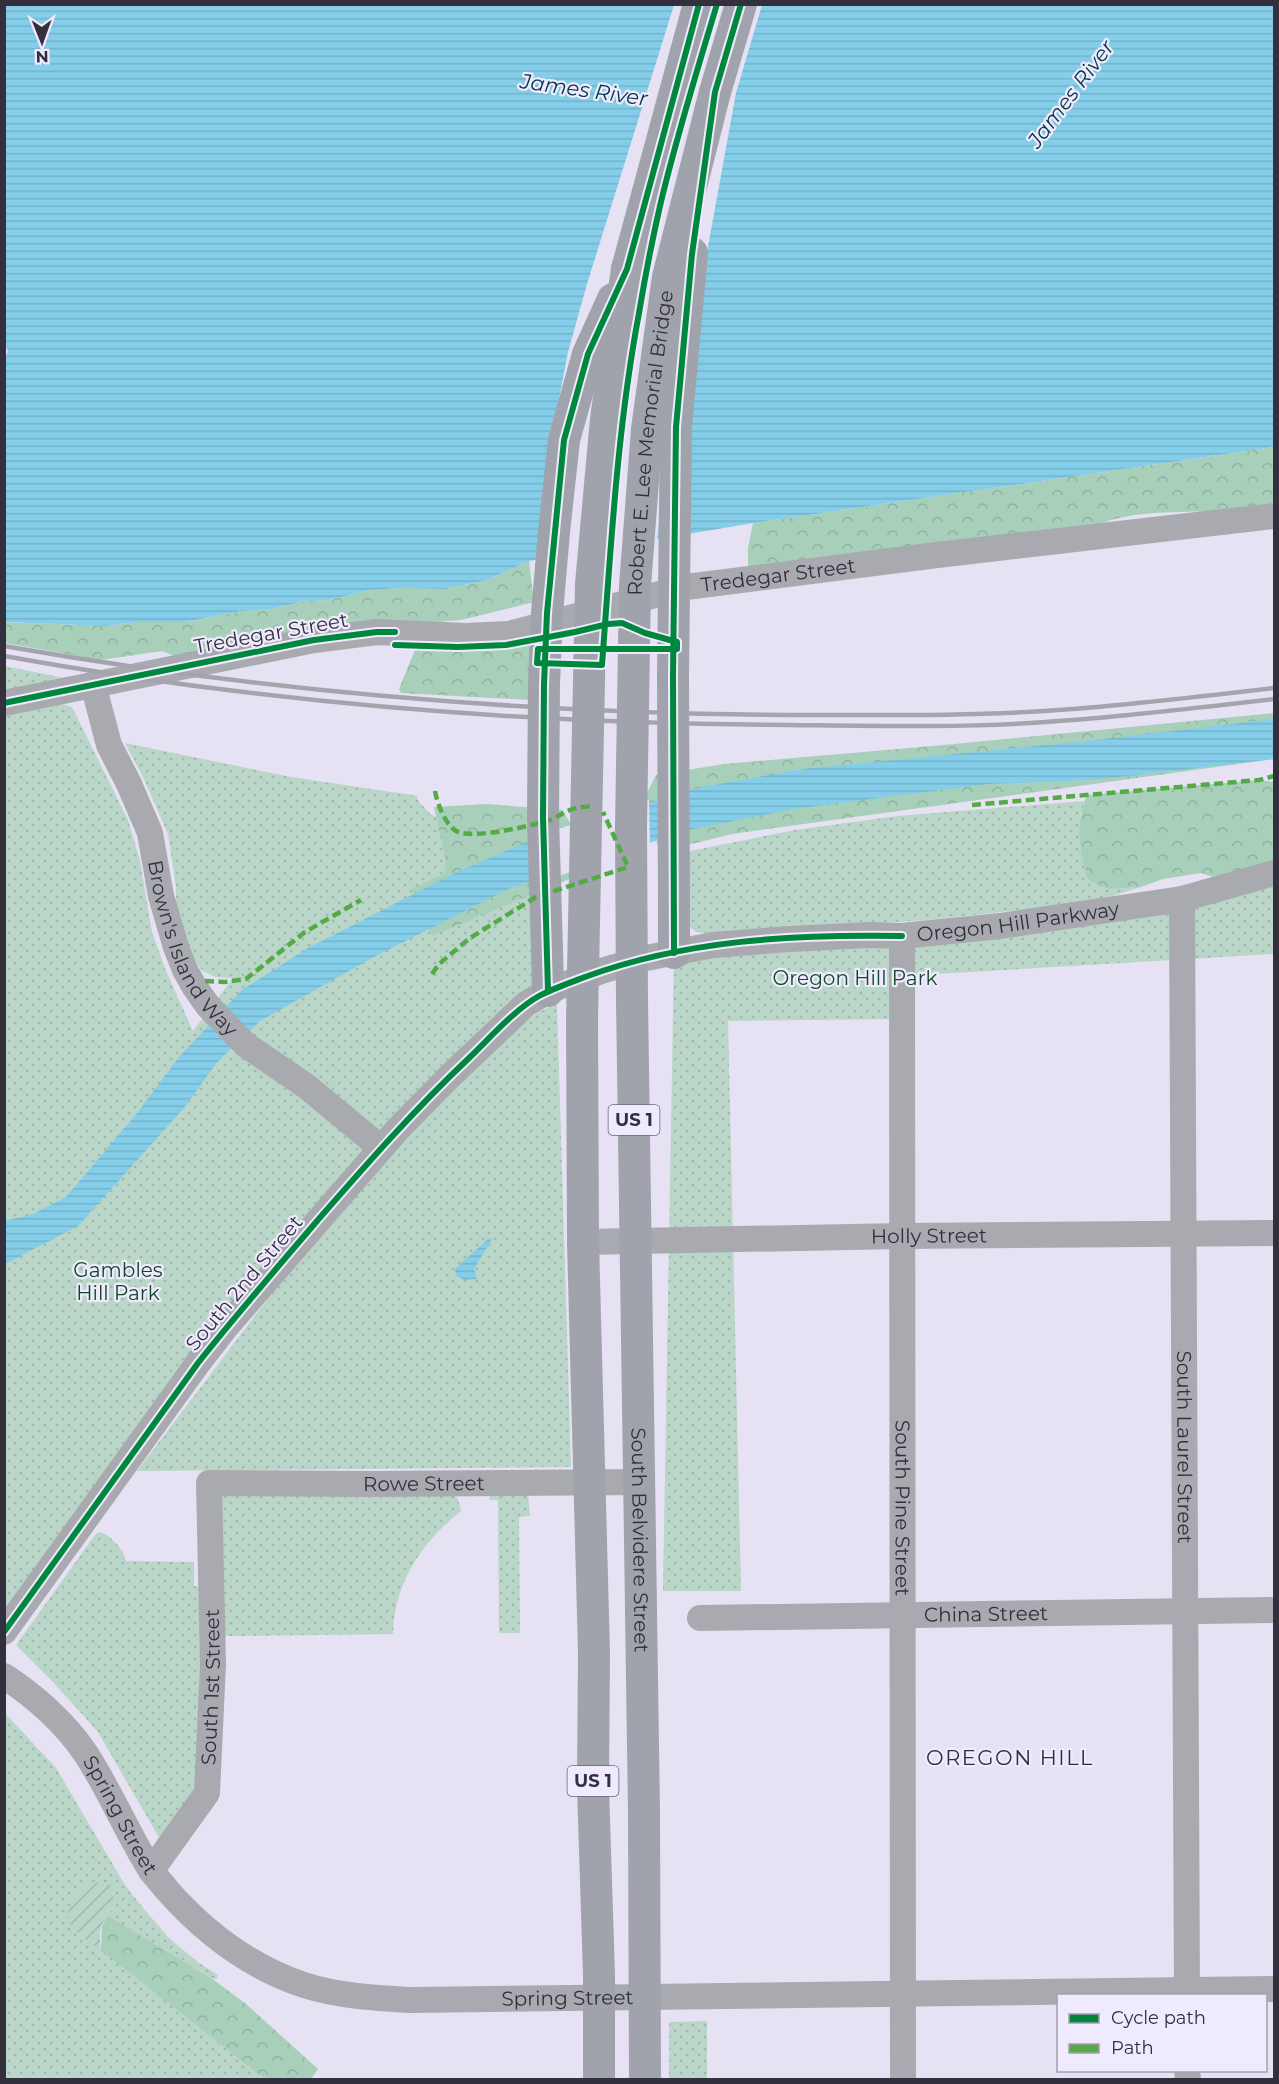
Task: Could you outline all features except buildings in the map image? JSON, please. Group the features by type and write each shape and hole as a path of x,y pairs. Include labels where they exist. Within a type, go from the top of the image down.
{"main road":[{"name":"US 1","path":"599,2079 593,1787 594,1652 583,1242 582,1019 591,584 604,431 627,269 699,4"},
{"name":"Robert E. Lee Memorial Bridge","path":"632,1000 631,827 634,586 645,449 668,277 715,92 741,4"},
{"path":"674,953 673,676 676,427 692,254 715,92"},
{"path":"548,991 543,817 544,684 548,602 564,440 588,354 627,269"},
{"name":"South Belvidere Street","path":"632,1000 640,1482 645,2079"}],"street":[{"name":"Tredegar Street","path":"4,703 314,640 377,632 466,636 509,634 686,587 1275,516"},
{"name":"Brown's Island Way","path":"93,684 109,745 150,833 161,896 185,970 208,1006 246,1045 306,1086 381,1148"},
{"name":"Oregon Hill Parkway","path":"548,991 601,971 646,958 713,945 789,939 902,936 1032,922 1182,899 1275,873"},
{"name":"South Laurel Street","path":"1182,899 1187,1993"},
{"name":"South Pine Street","path":"902,936 903,2079"},
{"name":"South 2nd Street","path":"4,1632 198,1363 232,1320 381,1148 448,1078 526,1004 548,991"},
{"name":"Holly Street","path":"583,1242 902,1236 1275,1233"},
{"name":"Rowe Street","path":"209,1483 640,1482"},
{"name":"South 1st Street","path":"151,1871 207,1793 213,1664 209,1483"},
{"name":"China Street","path":"700,1618 1275,1610"},
{"name":"Spring Street","path":"4,1676 53,1716 85,1753 151,1871 181,1906 219,1941 278,1974 304,1985 380,1999 411,2000 902,1993 1187,1993 1275,1989"}],"green space":[{"path":"1274,447 1274,504 1137,515 1095,526 748,567 748,548 753,523"},
{"path":"529,561 534,602 461,620 436,622 386,620 177,657 162,651 101,660 5,643 5,622 106,626 136,622 187,622 241,611 272,609 300,602 329,600 370,590 444,589 487,580"},
{"path":"533,640 530,700 401,693 399,689 417,645"},
{"path":"5,666 93,684 5,703"},
{"name":"Gambles Hill Park","path":"59,703 72,707 128,820 140,861 152,932 166,971 193,1031 233,978 216,977 202,971 191,954 176,908 176,887 168,834 125,743 291,777 418,796 417,799 429,813 436,817 543,817 548,991 381,1148 5,1632 5,713"},
{"path":"1274,713 1274,759 732,834 659,852 646,795 656,775 724,764"},
{"path":"1259,780 1274,782 1274,873 1217,878 1201,873 1163,879 1141,887 1109,889 1088,880 1082,858 1080,837 1081,817 1087,795"},
{"path":"1085,801 1080,816 1109,889 1141,887 1096,901 927,920 715,934 696,932 689,926 685,852 795,830 897,816"},
{"path":"487,804 562,810 598,867 432,936 411,889 444,874 446,860 434,807"},
{"name":"Oregon Hill Park","path":"1274,873 1274,954 902,976 902,1019 728,1021 741,1591 663,1591 674,953 870,935"},
{"path":"557,1003 571,1467 137,1471 327,1221 484,1050 539,1012"},
{"path":"219,1493 454,1496 458,1499 461,1511 434,1536 413,1565 399,1598 393,1634 230,1636 220,1635"},
{"path":"528,1494 530,1516 519,1517 520,1633 499,1633 498,1500 489,1500 491,1495"},
{"path":"99,1532 108,1536 116,1544 126,1561 194,1562 194,1586 200,1587 202,1699 196,1780 192,1799 161,1841 98,1732 16,1645"},
{"path":"4,1712 56,1768 125,1885 143,1908 170,1939 218,1975 217,1979 211,1978 107,1915 113,1909 72,1926 258,2074 268,2079 5,2079"},
{"path":"102,1882 116,1888 112,1895 113,1907 101,1928 101,1950 71,1925 69,1907 74,1895 82,1887"},
{"path":"107,1915 211,1978 246,2004 318,2069 311,2079 268,2079 258,2074 101,1950 102,1927"},
{"path":"707,2021 707,2079 669,2079 669,2022"}],"water":[{"name":"James River","path":"5,5 1274,5 1274,447 753,523 529,561 487,580 444,589 370,590 329,600 300,602 272,609 241,611 186,622 136,622 106,626 5,622 4,363 8,350 5,346"},
{"path":"1274,719 1274,759 1093,780 988,784 793,809 689,830 510,888 372,958 260,1021 218,1061 184,1108 78,1226 5,1264 4,1221 31,1215 66,1197 138,1112 179,1057 242,990 308,948 453,874 524,843 697,788 803,769 1087,741"},
{"path":"489,1238 491,1241 474,1269 477,1279 464,1280 456,1276 455,1269"}],"pier":[{"path":"674,5 762,5 736,93 660,510 657,542 539,562 553,430 568,352"},
{"path":"649,800 650,845 559,876 558,829"}],"railway":[{"path":"4,646 205,677 306,688 509,706 610,711 814,715 987,714 1103,707 1274,688"},
{"path":"4,656 199,686 395,708 690,724 981,725 1103,718 1274,699"}],"marked path":[{"path":"972,805 1259,780 1274,776"},
{"path":"435,791 448,823 456,831 464,833 489,833 519,828 553,819 572,809 593,806"},
{"path":"432,974 439,964 470,938 536,897 628,867 603,812"},
{"path":"205,981 225,982 246,979 305,932 361,900"}],"cycle path":[{"path":"548,991 543,817 544,684 547,613 564,440 588,354 627,269 699,4"},
{"path":"395,645 458,647 506,645 575,632 608,624 622,623 645,633 677,642 677,649 538,649 537,663 602,665 605,621 608,577 620,445 631,357 654,232 666,181 717,4"},
{"path":"674,953 673,676 676,427 692,254 715,92 741,4"},
{"path":"4,703 314,640 395,632"},
{"path":"4,1632 198,1363 227,1327 391,1138 448,1078 520,1009 550,990 585,977 623,965 701,947 781,938 902,936"}],"district":[{"name":"OREGON HILL","path":"1010,1758"}]}
